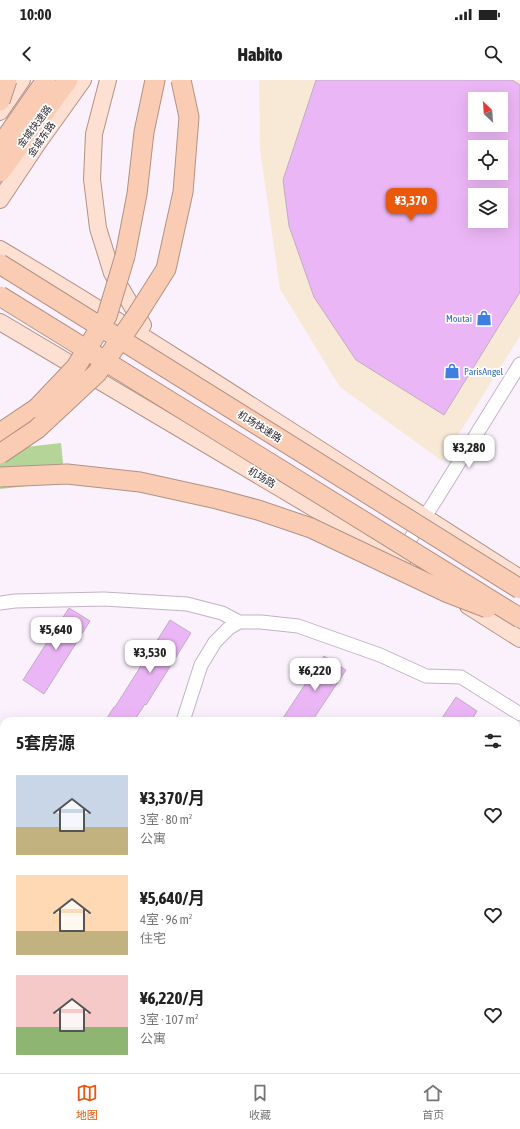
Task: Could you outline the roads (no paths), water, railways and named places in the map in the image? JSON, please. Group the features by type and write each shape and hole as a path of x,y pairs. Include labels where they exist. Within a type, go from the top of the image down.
{"highway":[{"name":"金城快速路","path":"0,146 46,80"},
{"name":"金城快速路","path":"0,172 68,80"},
{"path":"0,433 37,408 76,367 107,316 126,256 137,194 144,132 155,80"},
{"path":"0,454 37,430 97,373 135,318 166,269 184,192 189,117 180,80"},
{"path":"0,100 16,81"},
{"name":"机场快速路","path":"4,266 520,589"},
{"path":"0,296 520,619"},
{"path":"0,477 67,474 140,482 251,508 311,528 448,593 520,619"}],"main road":[{"name":"金城东路","path":"0,200 82,80"},
{"path":"108,80 94,134 92,179 98,228 112,273 144,326 163,349"},
{"path":"0,112 16,81"},
{"path":"0,249 163,349 520,578"},
{"name":"机场路","path":"0,322 325,514 520,639"}],"street":[{"path":"396,560 425,517 520,364"},
{"path":"0,603 15,601 104,599 187,604 222,613 239,622 261,622 298,626 380,655 426,676 461,677 520,714"},
{"path":"183,717 201,665 215,642 229,628 239,622"}],"place":[{"name":"Moutai","path":"484,318"},
{"name":"ParisAngel","path":"452,371"}]}
